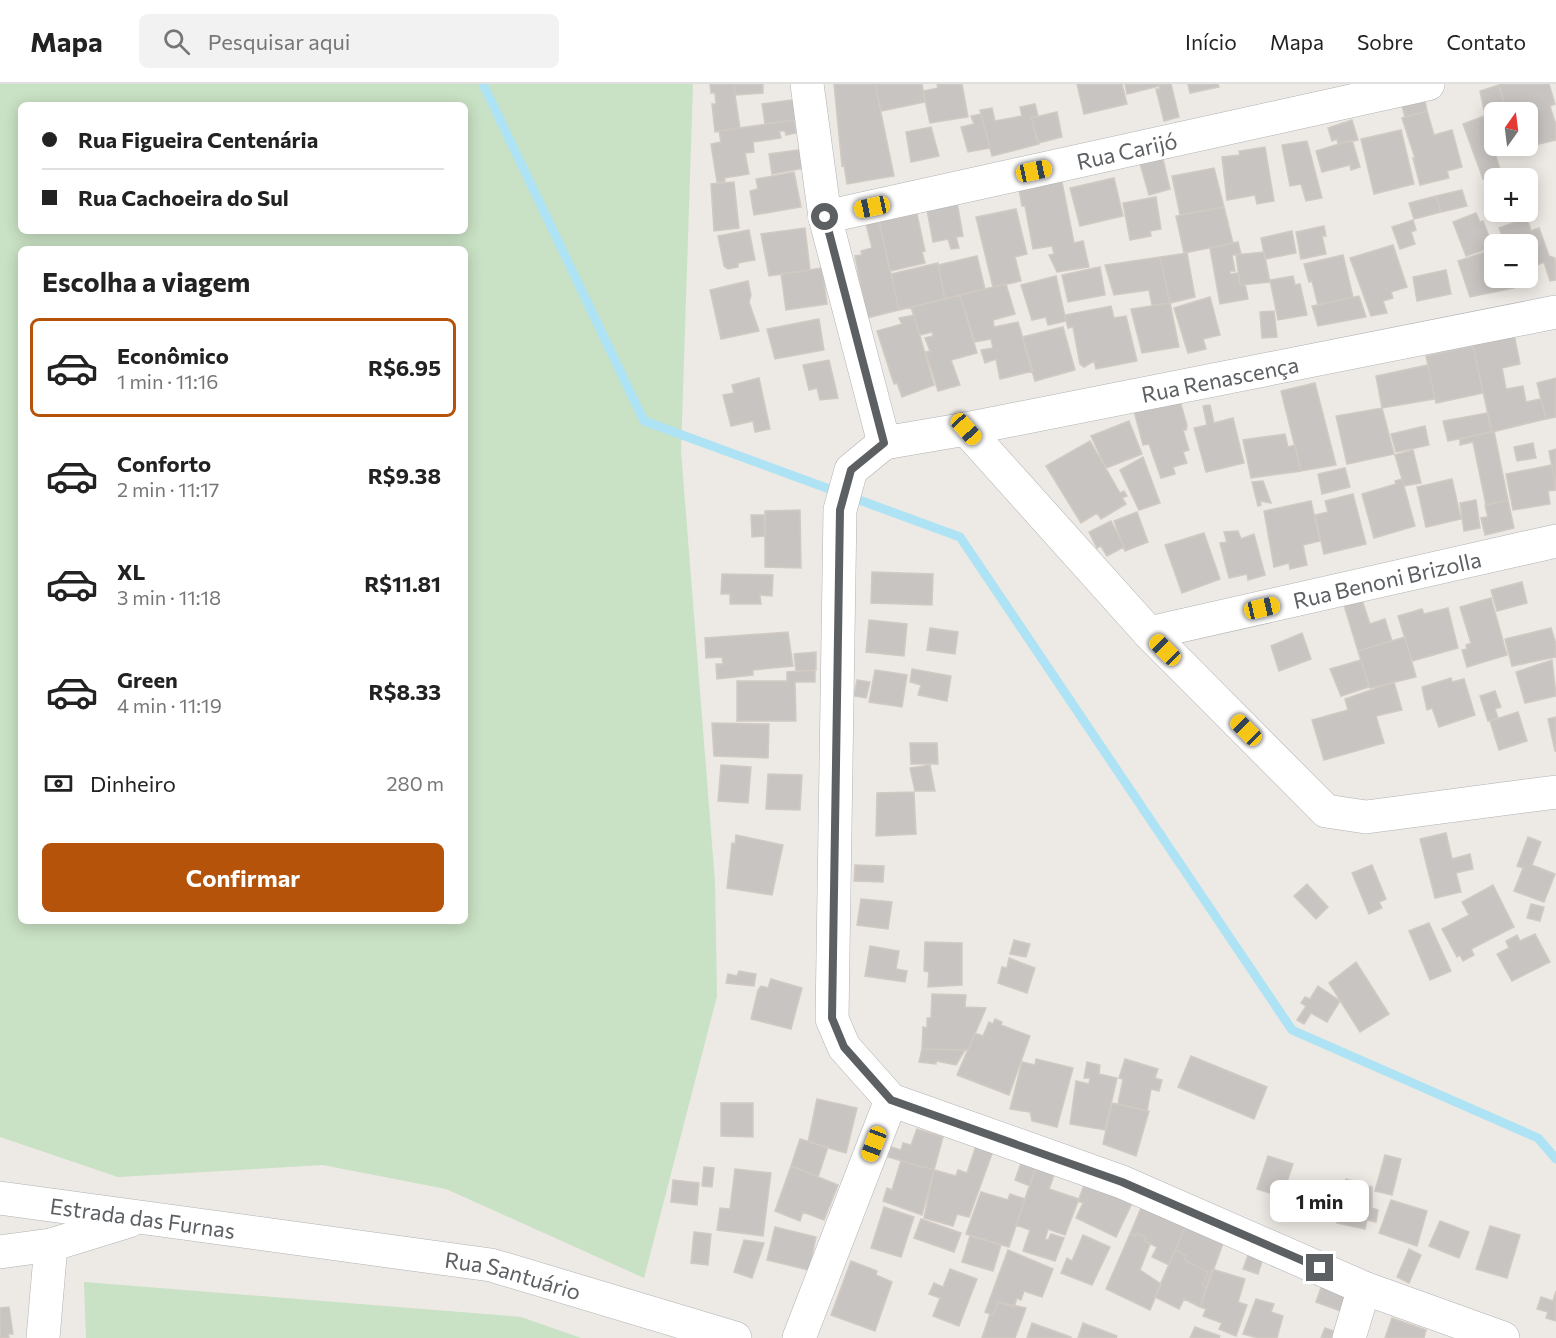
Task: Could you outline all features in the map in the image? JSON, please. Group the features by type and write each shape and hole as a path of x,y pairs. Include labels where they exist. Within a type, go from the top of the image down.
{"street":[{"path":"807,84 825,217 884,443 851,470 840,510 832,1018 844,1047 891,1100 1122,1182 1364,1288 1503,1338"},
{"name":"Rua Carijó","path":"825,217 1428,84"},
{"name":"Rua Renascença","path":"884,443 966,429 1556,312"},
{"path":"966,429 1149,633 1326,811 1366,818 1556,792"},
{"name":"Rua Benoni Brizolla","path":"1149,633 1556,541"},
{"path":"799,1338 891,1100"},
{"name":"Estrada das Furnas","path":"0,1198 285,1239"},
{"path":"0,1252 51,1245 136,1218"},
{"name":"Rua Santuário","path":"285,1239 491,1265 735,1338"},
{"path":"43,1338 51,1245"},
{"path":"1349,1338 1364,1288"}],"green space":[{"path":"0,84 693,84 681,451 715,882 717,996 644,1278 446,1189 323,1165 118,1177 0,1137"},
{"path":"84,1282 521,1317 581,1338 86,1338"}],"building":[{"path":"710,84 763,84 763,93 735,95 740,128 715,132 712,104 716,104 715,93 711,93"},
{"path":"734,84 763,84 763,93 735,95"},
{"path":"834,84 875,84 894,176 847,184 844,165 842,166"},
{"path":"875,84 922,84 925,102 881,111"},
{"path":"937,84 962,84 968,117 930,123 923,91 938,88"},
{"path":"1077,84 1122,84 1127,104 1084,114"},
{"path":"1125,84 1171,84 1179,117 1164,121 1156,89 1160,89 1159,86 1127,94"},
{"path":"1188,84 1218,84 1219,87 1190,93"},
{"path":"1499,84 1549,84 1555,104 1550,106 1556,125 1556,140 1538,144 1538,102 1504,102"},
{"path":"1499,85 1503,102 1484,102 1484,110 1480,91"},
{"path":"798,99 800,119 765,124 762,104"},
{"path":"1425,101 1427,111 1405,117 1402,106"},
{"path":"1035,104 1038,116 1031,118 1039,144 992,156 980,110 992,108 995,121 1022,116 1020,107"},
{"path":"1427,111 1434,135 1452,130 1462,167 1447,171 1449,178 1420,185 1413,158 1415,158 1402,118"},
{"path":"1057,112 1062,137 1038,143 1031,118"},
{"path":"981,114 990,148 968,152 961,127 974,124 971,116"},
{"path":"1484,116 1484,156 1496,156 1500,168 1484,168 1484,179 1483,179 1463,124"},
{"path":"794,120 796,133 786,135 785,131 779,131 781,138 753,142 754,152 745,153 749,174 724,178 725,181 717,182 711,144 721,142 719,131"},
{"path":"1352,120 1358,140 1338,144 1337,139 1332,141 1328,128"},
{"path":"931,127 939,156 911,162 906,132"},
{"path":"1401,130 1414,184 1374,194 1361,139"},
{"path":"1352,140 1360,167 1351,170 1350,165 1322,172 1316,151"},
{"path":"1307,141 1322,198 1306,201 1301,184 1290,186 1282,145"},
{"path":"1265,147 1274,201 1257,204 1255,195 1227,200 1222,157 1240,155 1239,151"},
{"path":"805,149 804,168 772,174 769,154"},
{"path":"1162,155 1170,189 1149,195 1139,160"},
{"path":"1214,168 1224,207 1180,215 1172,176"},
{"path":"794,172 801,207 754,215 750,191 758,189 756,179"},
{"path":"1061,177 1074,243 1083,241 1089,267 1057,272 1049,255 1054,254 1052,246 1033,249 1025,206 1022,206 1018,184"},
{"path":"1114,178 1123,216 1080,226 1070,188"},
{"path":"734,182 739,228 714,231 711,184"},
{"path":"1462,190 1467,206 1441,212 1436,196"},
{"path":"1436,196 1441,212 1414,219 1409,203"},
{"path":"1156,197 1161,229 1150,231 1151,236 1130,240 1123,203"},
{"path":"957,202 963,236 956,237 959,248 951,249 948,239 933,242 927,210"},
{"path":"1224,207 1233,243 1184,253 1176,216"},
{"path":"1016,209 1027,254 1015,257 1021,281 993,287 976,217"},
{"path":"1476,213 1480,222 1483,221 1488,234 1484,234 1484,250 1466,256 1453,222"},
{"path":"917,214 925,251 922,252 925,263 890,271 879,221"},
{"path":"879,220 899,310 867,318 855,256 862,255 861,251 872,248 866,224"},
{"path":"1413,220 1416,230 1411,232 1415,244 1400,249 1392,227"},
{"path":"1516,222 1528,222 1531,231 1539,228 1549,256 1555,258 1556,280 1550,281 1544,262 1538,265 1538,234 1501,234 1499,228"},
{"path":"1324,226 1326,236 1322,236 1326,254 1301,259 1296,232"},
{"path":"805,228 810,270 769,276 761,234"},
{"path":"749,230 755,260 738,263 738,267 728,269 724,266 718,236"},
{"path":"1292,231 1296,253 1265,259 1261,238"},
{"path":"1238,242 1241,254 1232,255 1235,271 1230,271 1230,274 1238,273 1240,285 1245,284 1248,299 1220,304 1210,248"},
{"path":"1393,245 1407,287 1391,292 1393,298 1383,301 1387,313 1371,316 1350,258"},
{"path":"1264,252 1270,282 1240,285 1236,255"},
{"path":"1484,252 1484,288 1514,288 1470,297 1458,261"},
{"path":"1187,253 1195,297 1170,303 1160,257"},
{"path":"1343,255 1353,297 1318,305 1312,281 1309,282 1304,264"},
{"path":"977,256 985,289 945,299 938,265"},
{"path":"1160,257 1170,303 1152,305 1149,290 1114,295 1105,265"},
{"path":"938,263 945,299 899,310 891,274"},
{"path":"1100,267 1105,295 1068,302 1062,275"},
{"path":"822,268 827,304 786,310 781,274"},
{"path":"1446,270 1451,294 1417,301 1413,277"},
{"path":"1056,276 1066,321 1048,325 1046,317 1032,320 1021,285"},
{"path":"1293,276 1295,285 1300,284 1307,315 1278,320 1270,280"},
{"path":"748,281 751,295 749,302 759,331 721,339 710,290"},
{"path":"1006,284 1015,314 993,320 994,327 1018,322 1033,371 1000,379 996,359 985,363 981,350 993,348 991,339 975,342 960,295"},
{"path":"960,295 977,353 951,360 960,385 938,391 926,352 930,351 925,338 933,336 932,332 920,335 911,307"},
{"path":"1359,296 1366,317 1318,326 1312,306"},
{"path":"1210,297 1220,335 1203,339 1206,349 1188,353 1174,308"},
{"path":"1170,303 1179,347 1142,353 1131,309"},
{"path":"1111,306 1114,318 1126,316 1137,361 1096,369 1094,361 1084,367 1080,364 1073,327 1068,328 1065,315"},
{"path":"1274,311 1277,337 1262,338 1260,312"},
{"path":"914,315 934,385 902,397 897,383 894,384 877,331 902,324 899,318"},
{"path":"819,319 824,350 775,359 767,329"},
{"path":"1063,327 1075,370 1035,381 1022,337"},
{"path":"1514,334 1520,364 1502,368 1506,389 1523,386 1526,402 1541,399 1546,419 1492,432 1472,342"},
{"path":"1473,346 1483,393 1436,403 1426,356"},
{"path":"829,360 838,398 820,400 817,388 809,390 803,365"},
{"path":"1428,365 1435,399 1382,408 1376,376"},
{"path":"759,378 770,429 755,432 753,421 731,426 723,395 734,393 732,385"},
{"path":"1556,378 1556,417 1546,419 1537,383"},
{"path":"1315,383 1336,465 1301,471 1281,391"},
{"path":"1180,401 1187,425 1186,430 1183,430 1189,450 1183,452 1187,463 1173,467 1175,474 1161,478 1149,444 1143,445 1134,411"},
{"path":"1210,405 1214,423 1233,418 1244,463 1206,472 1194,428 1207,425 1203,406"},
{"path":"1382,408 1394,454 1347,464 1336,416"},
{"path":"1487,413 1492,432 1448,441 1443,421"},
{"path":"1129,421 1142,454 1106,468 1091,436"},
{"path":"1425,426 1429,445 1396,452 1391,434"},
{"path":"1494,431 1508,500 1486,505 1473,442 1460,445 1460,439"},
{"path":"1285,434 1288,447 1295,445 1301,471 1251,478 1243,440"},
{"path":"1090,441 1120,493 1124,491 1127,496 1122,498 1126,504 1101,519 1097,513 1081,523 1046,466"},
{"path":"1533,443 1536,458 1517,461 1514,447"},
{"path":"1556,449 1556,488 1549,451"},
{"path":"1413,450 1421,483 1404,486 1395,455"},
{"path":"1143,457 1160,503 1139,510 1120,470"},
{"path":"1552,465 1556,490 1548,491 1550,504 1513,510 1506,474"},
{"path":"1345,468 1350,487 1322,494 1318,474"},
{"path":"1402,479 1415,526 1374,538 1362,494 1396,484 1395,481"},
{"path":"1452,479 1461,519 1426,527 1417,487"},
{"path":"1263,481 1271,503 1260,501 1261,505 1258,506 1252,482"},
{"path":"1353,494 1366,544 1324,554 1315,515 1328,512 1325,501"},
{"path":"1476,500 1480,528 1464,531 1460,503"},
{"path":"1508,500 1514,528 1485,535 1481,518 1488,517 1485,505"},
{"path":"1311,501 1320,541 1303,545 1307,565 1290,569 1289,563 1274,567 1264,511"},
{"path":"800,510 801,568 765,567 765,511"},
{"path":"1137,512 1148,542 1125,551 1114,521"},
{"path":"751,515 764,515 765,536 752,537"},
{"path":"1111,521 1124,547 1107,556 1101,546 1097,548 1089,532"},
{"path":"1238,531 1241,539 1254,534 1265,575 1248,580 1247,574 1229,578 1220,543 1227,542 1224,532"},
{"path":"1204,533 1220,579 1182,593 1165,545"},
{"path":"872,572 933,574 932,605 871,603"},
{"path":"722,574 773,575 772,596 760,595 761,604 730,604 730,594 721,594"},
{"path":"1522,582 1527,603 1497,611 1491,590"},
{"path":"1491,598 1507,655 1467,667 1462,650 1467,649 1466,645 1471,643 1460,607"},
{"path":"1362,600 1370,624 1385,619 1392,641 1358,651 1344,605"},
{"path":"1448,608 1458,648 1412,661 1398,616 1422,609 1424,614"},
{"path":"869,620 907,624 904,656 866,652"},
{"path":"930,628 958,632 955,654 927,650"},
{"path":"1551,628 1556,644 1556,657 1512,666 1505,639"},
{"path":"788,632 793,666 753,670 753,675 717,679 716,664 723,664 722,657 706,658 705,638"},
{"path":"1302,633 1311,659 1279,671 1271,646"},
{"path":"1405,637 1416,677 1370,688 1358,651"},
{"path":"816,652 816,670 796,671 794,654"},
{"path":"1361,660 1369,687 1341,696 1330,669"},
{"path":"1552,660 1556,696 1525,703 1516,672"},
{"path":"912,669 951,676 947,701 918,695 921,685 910,682"},
{"path":"815,670 815,682 795,682 796,721 737,721 737,681 787,681 787,672"},
{"path":"875,670 907,675 902,707 869,702"},
{"path":"1451,678 1452,682 1464,679 1475,715 1439,727 1432,708 1427,710 1422,687"},
{"path":"857,680 870,682 866,698 854,696"},
{"path":"1394,682 1402,710 1376,716 1384,743 1324,760 1312,720 1348,710 1345,699"},
{"path":"1495,691 1501,707 1495,709 1498,718 1488,721 1480,696"},
{"path":"1518,712 1527,741 1499,750 1490,721"},
{"path":"1556,717 1556,751 1555,751 1548,719"},
{"path":"712,723 769,724 768,758 714,756"},
{"path":"910,743 937,743 938,764 911,764"},
{"path":"721,765 751,767 748,803 718,801"},
{"path":"930,765 935,791 915,791 910,768"},
{"path":"768,774 802,775 800,810 766,809"},
{"path":"914,792 916,834 876,836 877,793"},
{"path":"1446,833 1452,859 1470,854 1473,869 1456,873 1461,892 1435,898 1420,839"},
{"path":"736,835 783,845 772,895 727,888 732,843 735,844"},
{"path":"1528,837 1541,842 1532,865 1555,874 1544,902 1514,891 1523,868 1517,866"},
{"path":"855,865 884,866 883,882 854,881"},
{"path":"1372,865 1386,899 1379,902 1382,908 1369,914 1352,873"},
{"path":"1307,884 1328,907 1316,919 1294,896"},
{"path":"1493,885 1514,927 1471,949 1474,955 1463,961 1460,955 1457,957 1442,929 1469,915 1462,902"},
{"path":"861,899 892,902 888,929 857,925"},
{"path":"1531,904 1544,907 1540,921 1527,918"},
{"path":"1429,923 1451,971 1430,980 1409,931"},
{"path":"1535,934 1550,962 1512,981 1497,954 1509,948 1506,941 1517,935 1520,941"},
{"path":"1014,940 1030,944 1026,957 1010,954"},
{"path":"925,942 962,943 962,985 928,987 929,972 924,971"},
{"path":"870,946 899,951 896,969 907,971 905,982 865,976"},
{"path":"1009,958 1035,968 1027,993 998,983 1002,967 1007,968"},
{"path":"1356,962 1389,1014 1360,1032 1329,983"},
{"path":"739,971 756,974 754,986 726,983 728,974 737,976"},
{"path":"771,979 802,988 791,1029 751,1019 758,990 761,986 768,988"},
{"path":"1318,986 1340,1001 1327,1022 1311,1013 1304,1024 1297,1020 1306,1006 1301,1003 1305,997 1310,999"},
{"path":"932,994 966,995 965,1007 986,1008 968,1050 922,1049 923,1027 927,1028 927,1018 931,1018"},
{"path":"995,1019 1002,1022 1001,1025 1030,1036 1009,1095 957,1075 975,1033 983,1036 989,1022 993,1024"},
{"path":"922,1049 965,1050 956,1065 936,1061 936,1064 919,1062"},
{"path":"1191,1056 1267,1087 1254,1119 1178,1087"},
{"path":"1036,1059 1073,1068 1057,1127 1032,1121 1030,1112 1010,1109 1022,1062 1035,1065"},
{"path":"1125,1059 1158,1069 1155,1078 1162,1080 1159,1091 1151,1089 1147,1111 1118,1104 1123,1079 1119,1078"},
{"path":"1087,1062 1100,1065 1099,1074 1117,1078 1105,1130 1070,1124 1076,1081 1089,1084 1090,1078 1084,1078"},
{"path":"817,1099 857,1108 846,1153 808,1142"},
{"path":"721,1103 753,1103 753,1137 721,1136"},
{"path":"1112,1103 1149,1111 1136,1156 1103,1144"},
{"path":"917,1129 943,1137 934,1170 888,1157 891,1147 901,1150 903,1143 911,1145"},
{"path":"980,1133 997,1140 969,1217 957,1214 953,1226 924,1218 934,1170 956,1176 958,1170 967,1173"},
{"path":"800,1139 828,1147 818,1177 791,1166"},
{"path":"1025,1152 1039,1157 1030,1186 1015,1180"},
{"path":"1040,1155 1059,1161 1049,1189 1079,1199 1065,1235 1048,1229 1045,1239 1048,1240 1051,1234 1064,1238 1055,1261 1023,1251 1030,1230 1016,1225"},
{"path":"1385,1155 1401,1159 1392,1195 1375,1191"},
{"path":"1268,1156 1293,1164 1282,1197 1257,1189"},
{"path":"901,1161 934,1170 922,1215 883,1201 887,1188 892,1190"},
{"path":"791,1166 838,1185 824,1220 803,1212 800,1221 775,1211"},
{"path":"704,1167 714,1168 712,1187 702,1186"},
{"path":"735,1169 771,1173 763,1236 717,1230 720,1208 730,1209"},
{"path":"1088,1175 1135,1197 1116,1237 1076,1218 1083,1203 1078,1201"},
{"path":"1346,1179 1372,1187 1372,1208 1378,1210 1376,1222 1367,1220 1365,1229 1337,1223"},
{"path":"673,1180 699,1183 697,1205 671,1202"},
{"path":"1296,1183 1332,1194 1327,1213 1316,1211 1315,1216 1299,1212 1302,1202 1291,1197"},
{"path":"981,1192 1008,1200 1010,1194 1025,1199 1009,1247 966,1234"},
{"path":"1391,1200 1427,1211 1417,1246 1379,1233"},
{"path":"1144,1201 1188,1221 1169,1265 1152,1257 1157,1247 1145,1241 1146,1237 1137,1233 1135,1236 1130,1234"},
{"path":"884,1207 914,1217 901,1257 871,1248"},
{"path":"921,1219 961,1233 954,1252 914,1238"},
{"path":"1188,1221 1225,1238 1200,1307 1184,1299 1179,1309 1155,1297"},
{"path":"1440,1221 1469,1232 1459,1258 1429,1246"},
{"path":"1490,1226 1520,1235 1507,1278 1476,1269"},
{"path":"775,1227 816,1237 809,1270 767,1260"},
{"path":"694,1232 711,1234 708,1265 691,1263"},
{"path":"1137,1233 1146,1237 1145,1241 1150,1244 1140,1270 1161,1284 1150,1310 1106,1289 1130,1234 1135,1236"},
{"path":"1083,1235 1110,1247 1092,1285 1061,1273 1067,1258 1072,1261"},
{"path":"970,1236 1001,1245 993,1271 962,1262"},
{"path":"744,1240 764,1243 752,1278 734,1272"},
{"path":"1251,1247 1265,1252 1258,1274 1243,1269"},
{"path":"1409,1249 1421,1255 1409,1283 1397,1277"},
{"path":"1008,1250 1053,1269 1042,1297 1024,1291 1021,1300 1017,1298 1014,1307 998,1302 993,1315 985,1312"},
{"path":"1175,1250 1186,1256 1184,1260 1208,1272 1202,1285 1206,1287 1200,1307 1184,1299 1179,1309 1155,1297"},
{"path":"851,1261 877,1271 876,1275 892,1282 875,1331 831,1315"},
{"path":"950,1269 977,1279 959,1326 933,1316 940,1298 929,1294 934,1283 943,1287"},
{"path":"1212,1269 1245,1279 1238,1302 1247,1305 1236,1336 1219,1329 1222,1323 1203,1316 1206,1309 1200,1307"},
{"path":"1324,1279 1354,1290 1346,1313 1316,1302"},
{"path":"1556,1291 1556,1321 1546,1318 1548,1312 1537,1309 1541,1297 1553,1301"},
{"path":"1256,1299 1274,1304 1271,1312 1283,1316 1277,1338 1258,1338 1243,1334"},
{"path":"998,1302 1026,1308 1015,1338 982,1338 990,1314 993,1315"},
{"path":"9,1307 13,1334 8,1334 9,1338 0,1338 0,1308"},
{"path":"1392,1318 1426,1330 1424,1338 1385,1338"},
{"path":"1032,1323 1071,1337 1071,1338 1027,1338"},
{"path":"1083,1323 1117,1336 1116,1338 1078,1338"},
{"path":"1195,1327 1220,1336 1219,1338 1190,1338"},
{"path":"1325,1328 1339,1333 1337,1338 1321,1338"}],"waterway":[{"path":"483,84 644,421 960,537 1292,1030 1538,1138 1556,1159"}],"route":[{"path":"825,217 884,443 851,470 840,510 832,1018 844,1047 891,1100 1122,1182 1320,1268"}]}
